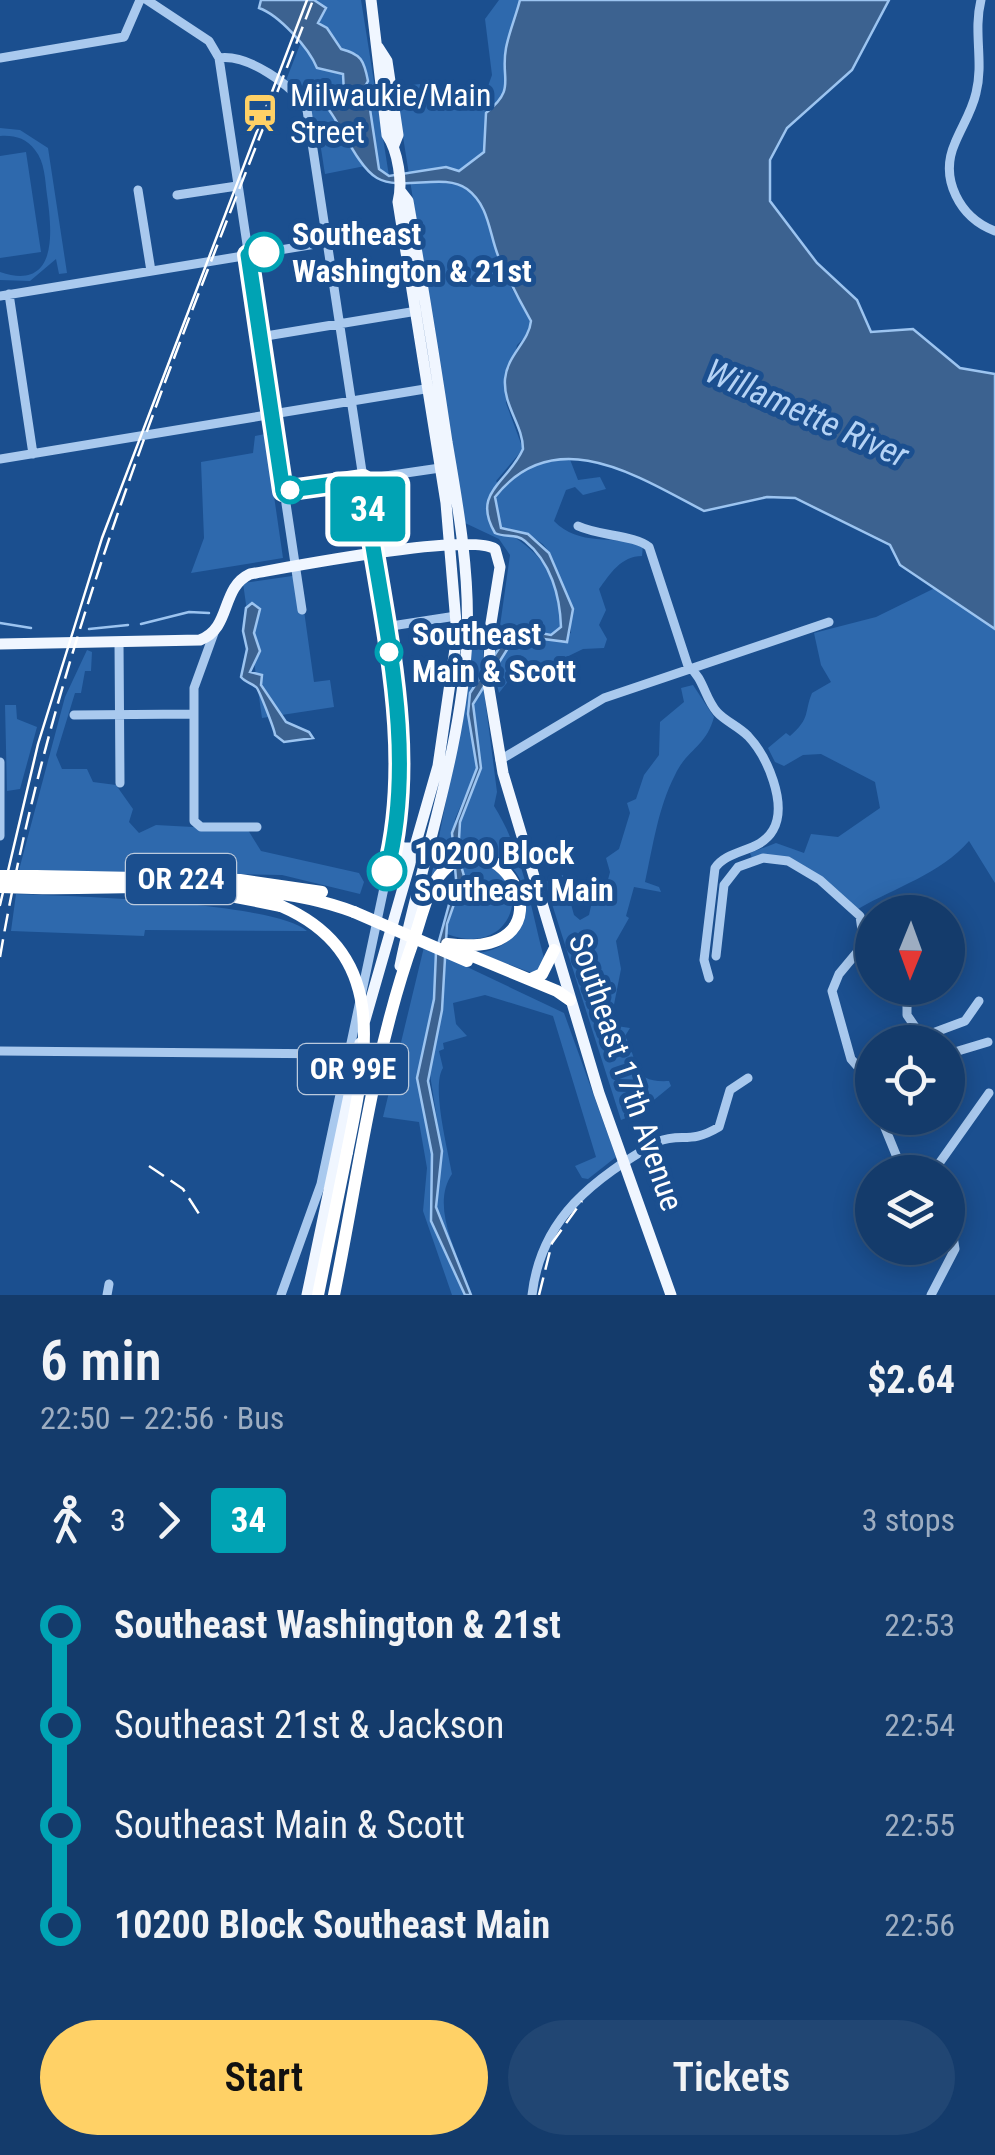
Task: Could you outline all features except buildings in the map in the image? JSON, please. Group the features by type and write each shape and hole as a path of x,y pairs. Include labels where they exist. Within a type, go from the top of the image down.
{"highway":[{"path":"396,990 440,876 456,862 476,858 494,861 508,872 518,888 520,906 515,924 503,938 468,954"},
{"name":"OR 224","path":"0,876 34,882 169,890 274,892 355,908 570,1000"},
{"name":"OR 224","path":"0,887 34,882 274,882 447,944 552,998 570,1000"},
{"path":"169,890 244,897 280,906 327,936 349,964 359,987 366,1044 318,1295"},
{"path":"530,980 542,974 554,950"},
{"name":"OR 99E","path":"334,1295 396,990"}],"main road":[{"name":"OR 99E","path":"371,0 387,135 394,145"},
{"name":"OR 99E","path":"378,47 386,60 399,183 434,387 467,636 462,692 396,990"},
{"path":"383,104 390,123 396,127"},
{"name":"OR 99E","path":"308,1295 356,1057 417,848 446,726 456,616 456,543 440,468 434,387 417,310 408,229"},
{"path":"0,644 196,640 214,633 230,593 242,578 456,543"},
{"name":"Southeast 17th Avenue","path":"456,543 484,543 500,556 488,684 500,760 554,950 671,1295"},
{"path":"394,841 403,848 417,848"},
{"path":"389,864 417,848"}],"street":[{"path":"0,58 124,37 143,0 209,41 219,58 302,610"},
{"path":"981,0 975,38 976,93 954,145 950,178 960,205 977,222 995,231"},
{"path":"219,58 242,59 300,100 308,120 386,627 400,748 394,841 319,1191 282,1295"},
{"path":"177,195 237,186"},
{"path":"138,190 151,270"},
{"path":"33,454 4,295 408,229"},
{"path":"260,337 417,310"},
{"path":"0,459 434,387"},
{"path":"283,491 440,468"},
{"path":"578,526 604,536 642,541 649,548 693,670 714,709 744,732 762,755 777,815 775,826 762,842 724,858 715,868 704,960 709,978"},
{"path":"386,627 456,616"},
{"path":"500,760 589,704 830,622"},
{"path":"214,633 194,688 195,824 257,826"},
{"path":"119,642 120,783"},
{"path":"74,716 193,714"},
{"path":"0,762 0,836"},
{"path":"716,956 724,885 738,866 776,858 820,880 856,911 865,930 864,944 839,974 832,991 848,1052 855,1061"},
{"path":"955,1025 964,1021 980,1001"},
{"path":"965,1049 988,1042"},
{"path":"0,1052 5,1048 347,1054"},
{"path":"532,1295 539,1258 555,1225 586,1188 669,1138 699,1139 719,1127 730,1090 748,1078"},
{"path":"944,1155 989,1093"},
{"path":"932,1295 946,1265"}],"shaded area":[{"path":"315,0 361,0 389,176 379,169 357,54 341,49 327,28 320,25 319,15 325,8"},
{"path":"499,0 520,0 506,48 504,90 486,113 484,152 459,171 446,167 420,180 459,185 474,195 489,222 512,289 531,321 528,334 517,345 506,403 523,449 496,481 502,488 536,462 569,457 578,480 600,477 606,489 583,495 575,487 566,490 554,521 585,537 643,545 642,556 622,562 599,589 606,610 599,625 607,639 604,648 583,649 548,666 520,666 499,693 495,670 497,655 504,646 571,633 569,612 546,548 531,537 501,528 494,496 493,524 535,553 551,576 561,627 551,635 529,631 497,647 510,555 499,539 465,523 395,87 420,84 423,100 486,92 492,75 485,19"},
{"path":"301,42 309,46 317,68 343,74 347,80 344,93 329,110 365,166 325,174 311,112 285,83"},
{"path":"0,128 20,130 48,148 67,273 59,274 56,259 30,281 0,280 0,272 19,276 42,266 48,254 50,225 44,171 38,155 24,140 0,136"},
{"path":"26,152 41,252 0,258 0,156"},
{"path":"265,434 283,558 191,573 204,538 201,462 253,453 255,436"},
{"path":"299,575 314,682 330,680 334,707 262,718 243,583"},
{"path":"935,588 995,629 995,883 969,841 931,871 885,895 855,895 855,906 810,872 784,862 752,858 750,853 776,843 804,853 811,834 838,837 880,808 875,782 821,754 803,755 784,766 775,762 768,748 786,733 790,736 797,730 812,693 831,682 821,665 814,633 876,617"},
{"path":"473,627 484,628 483,668 468,703 477,768 455,819 452,858 431,878 467,693"},
{"path":"87,650 92,652 91,671 85,671 81,693 75,693 56,755 62,769 87,769 93,782 116,785 133,809 129,822 139,833 156,825 248,830 261,851 359,873 364,882 360,894 282,875 19,870 65,697"},
{"path":"483,683 497,792 494,806 519,860 544,958 542,967 532,973 478,953 502,945 518,930 525,912 524,892 517,874 503,860 483,852 458,855 460,822 479,777 472,717 474,698"},
{"path":"693,685 714,717 706,735 680,766 660,814 645,882 659,887 661,892 634,887 626,916 629,918 616,941 621,969 610,1025 630,1028 625,1036 642,1075 669,1081 671,1086 638,1113 621,1120 545,882 563,875 574,915 580,920 603,899 610,872 606,858 619,849 630,813 627,803 636,799 644,775 659,755 660,722 684,702 681,688"},
{"path":"5,705 16,705 17,719 37,727 20,789 7,791"},
{"path":"480,864 498,872 508,884 510,914 502,927 488,936 470,939 447,934 462,884 461,866"},
{"path":"16,894 215,907 287,921 307,931 145,930 144,936 11,931"},
{"path":"424,947 436,952 434,999 417,1078 432,1154 431,1221 465,1295 452,1295 423,1211 427,1168 419,1122 383,1117"},
{"path":"446,957 564,1013 616,1157 588,1179 582,1178 575,1166 596,1157 553,1016 485,995 453,1003 456,1024 467,1036 443,1043 444,1049 439,1051 443,1068 439,1089 452,1174 446,1188 445,1218 458,1258 435,1207 442,1151 428,1062 442,1010"}],"water":[{"name":"Willamette River","path":"261,0 314,0 326,8 318,23 327,28 341,49 357,56 365,68 368,81 362,92 370,109 379,169 389,176 446,167 459,171 484,152 486,113 504,90 506,48 520,0 889,0 852,70 787,128 770,160 770,201 817,263 857,300 871,332 913,329 960,368 995,374 995,629 900,565 890,545 795,498 767,497 704,511 624,471 569,459 543,462 518,475 495,497 501,528 528,534 549,553 573,609 567,642 528,637 513,640 473,704 481,768 460,822 458,855 464,876 447,924 442,1010 428,1081 442,1151 436,1207 471,1295 465,1295 431,1221 432,1154 417,1078 434,999 436,952 456,879 452,833 477,768 468,714 470,693 505,639 529,631 551,635 561,627 559,603 548,569 522,539 495,533 487,507 494,488 523,449 505,379 531,321 499,258 485,212 475,196 458,184 387,182 370,173 329,110 344,93 343,74 317,68 292,33 259,8"},
{"path":"252,603 260,609 254,633 260,651 250,672 262,675 261,685 286,722 309,732 313,738 284,742 275,735 258,689 241,677 247,649 243,631 246,608"}],"waterway":[{"path":"141,624 189,612 209,613"},
{"path":"0,623 31,628"},
{"path":"89,629 128,625"}],"tram line":[{"path":"0,905 38,744 102,538 307,0"}],"railway":[{"path":"0,957 25,833 92,591 176,353 313,0"},
{"path":"149,1166 183,1189 203,1220"},
{"path":"539,1295 552,1243 582,1201"}],"bus line":[{"name":"34","path":"264,252 248,255 283,491 363,480 400,748 398,819 387,871"}],"place":[{"name":"Milwaukie/Main Street","path":"260,113"},
{"name":"Southeast Washington & 21st","path":"264,252"},
{"name":"Southeast Main & Scott","path":"389,652"},
{"name":"10200 Block Southeast Main","path":"387,871"}]}
